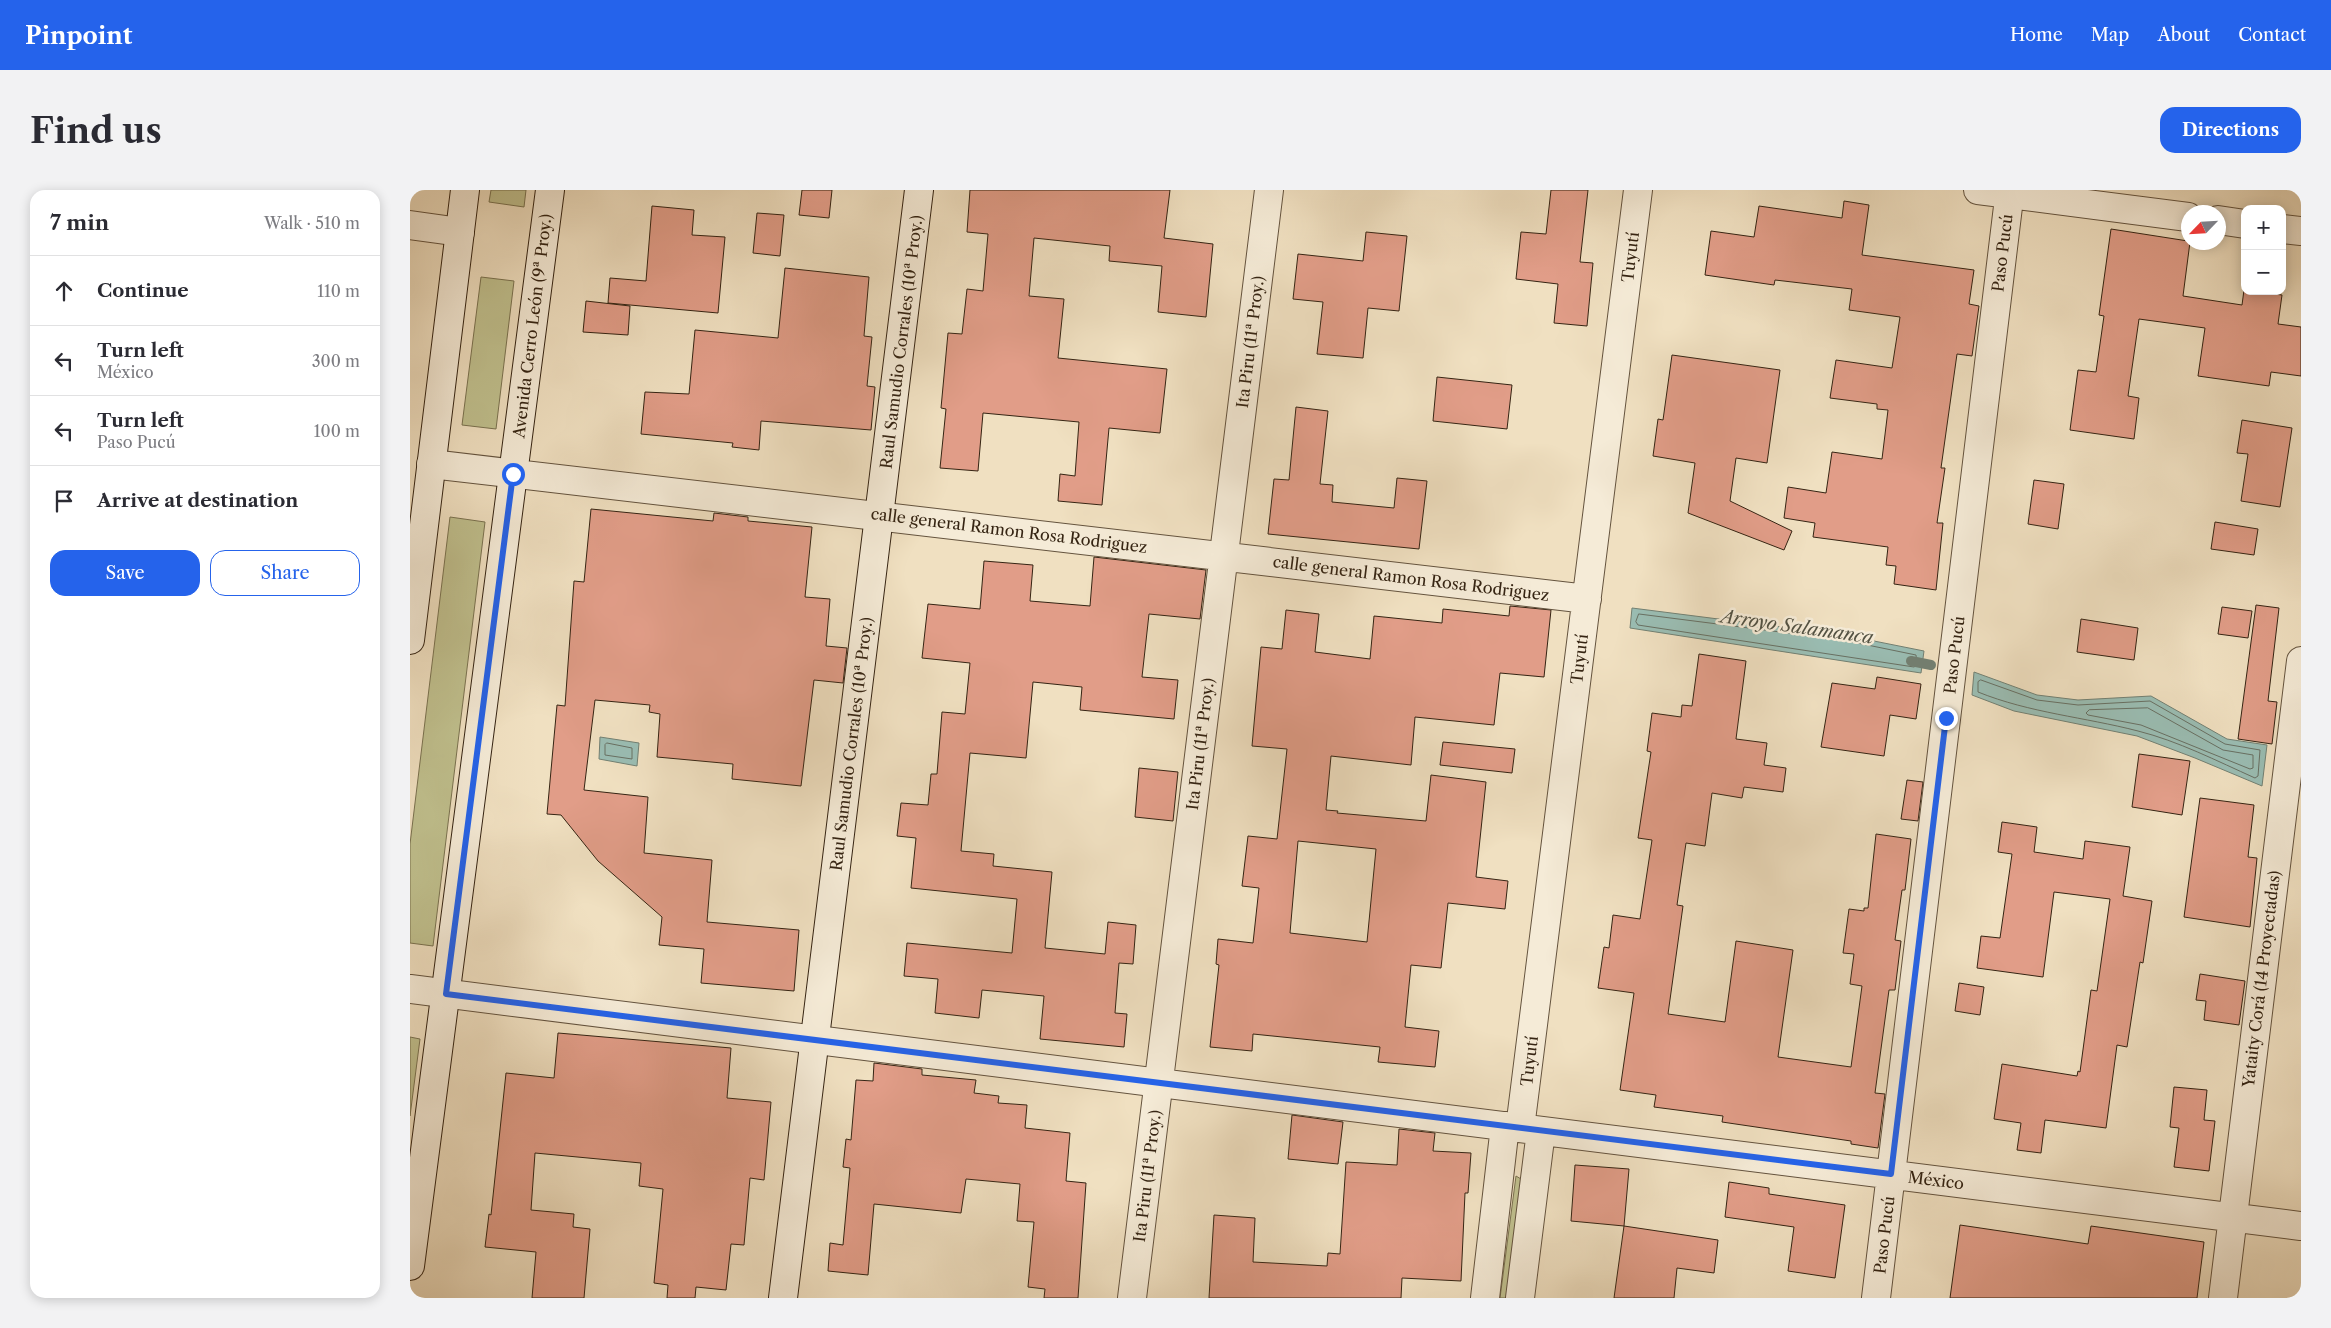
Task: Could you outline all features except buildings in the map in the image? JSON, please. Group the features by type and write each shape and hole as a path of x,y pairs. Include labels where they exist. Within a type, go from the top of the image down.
{"street":[{"path":"410,640 465,190"},
{"name":"Avenida Cerro León (9ª Proy.)","path":"410,1266 550,190"},
{"name":"Raul Samudio Corrales (10ª Proy.)","path":"783,1298 919,190"},
{"name":"Ita Piru (11ª Proy.)","path":"1132,1298 1269,190"},
{"name":"Tuyutí","path":"1485,1298 1522,1128 1638,190"},
{"path":"1978,190 2009,192 2181,215"},
{"name":"Paso Pucú","path":"1876,1298 2009,192"},
{"path":"2226,221 2241,223"},
{"path":"410,225 460,232"},
{"path":"2286,229 2301,231"},
{"name":"calle general Ramon Rosa Rodriguez","path":"431,464 1224,555 1587,599"},
{"name":"Yataity Corá (14 Proyectadas)","path":"2223,1298 2301,661"},
{"name":"México","path":"410,989 2301,1226"},
{"name":"Tuyutí","path":"1520,1298 1522,1128"}],"green space":[{"path":"491,190 526,190 524,207 489,202"},
{"path":"481,277 514,281 496,429 462,425"},
{"path":"450,517 485,522 433,946 410,943 410,844"},
{"path":"410,1037 420,1039 410,1116"},
{"path":"1516,1176 1521,1179 1507,1298 1500,1298"}],"water":[{"path":"1632,608 1844,635 1924,651 1921,673 1630,628"},
{"path":"1974,672 2037,695 2078,700 2151,696 2227,739 2267,745 2262,786 2137,736 2014,711 1972,695"},
{"path":"600,737 639,743 637,766 599,759"}],"waterway":[{"name":"Arroyo Salamanca","path":"1911,661 1931,665"}],"route":[{"path":"513,474 446,994 1891,1174 1946,718"}]}
